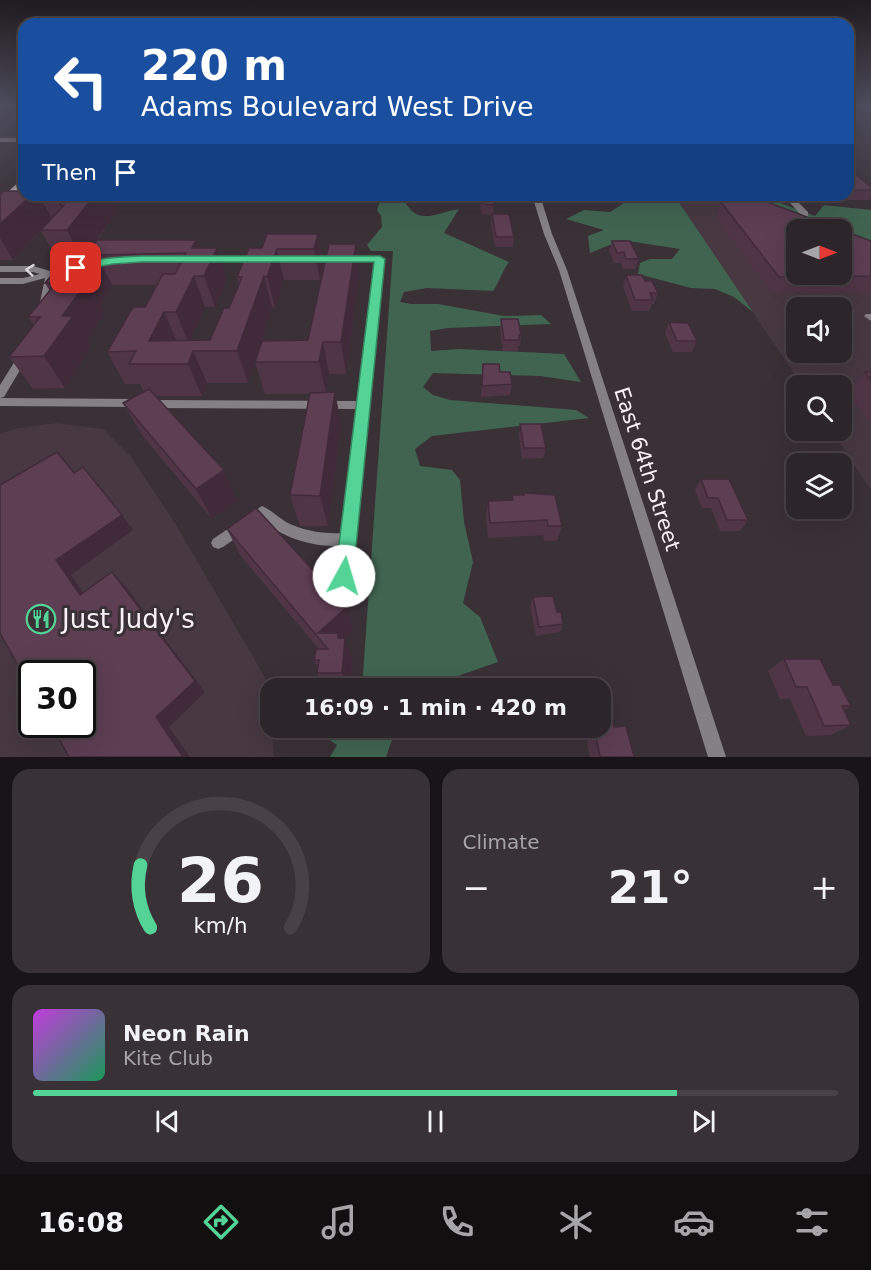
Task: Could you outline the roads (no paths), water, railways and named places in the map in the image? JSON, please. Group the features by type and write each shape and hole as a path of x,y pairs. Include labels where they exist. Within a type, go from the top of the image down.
{"street":[{"path":"3,201 18,187"},
{"path":"3,201 17,198"},
{"name":"East 64th Street","path":"538,201 563,270 717,757"},
{"path":"793,201 805,214"},
{"path":"202,259 273,259"},
{"path":"297,259 380,259 344,576"},
{"path":"0,281 23,281 76,268"},
{"path":"0,269 33,269 50,274"},
{"path":"41,319 50,274"},
{"path":"0,394 28,347"},
{"path":"0,402 363,405"},
{"path":"218,543 262,513 276,525 303,536 324,540 348,539"}],"place":[{"name":"Just Judy's","path":"41,619"}]}
